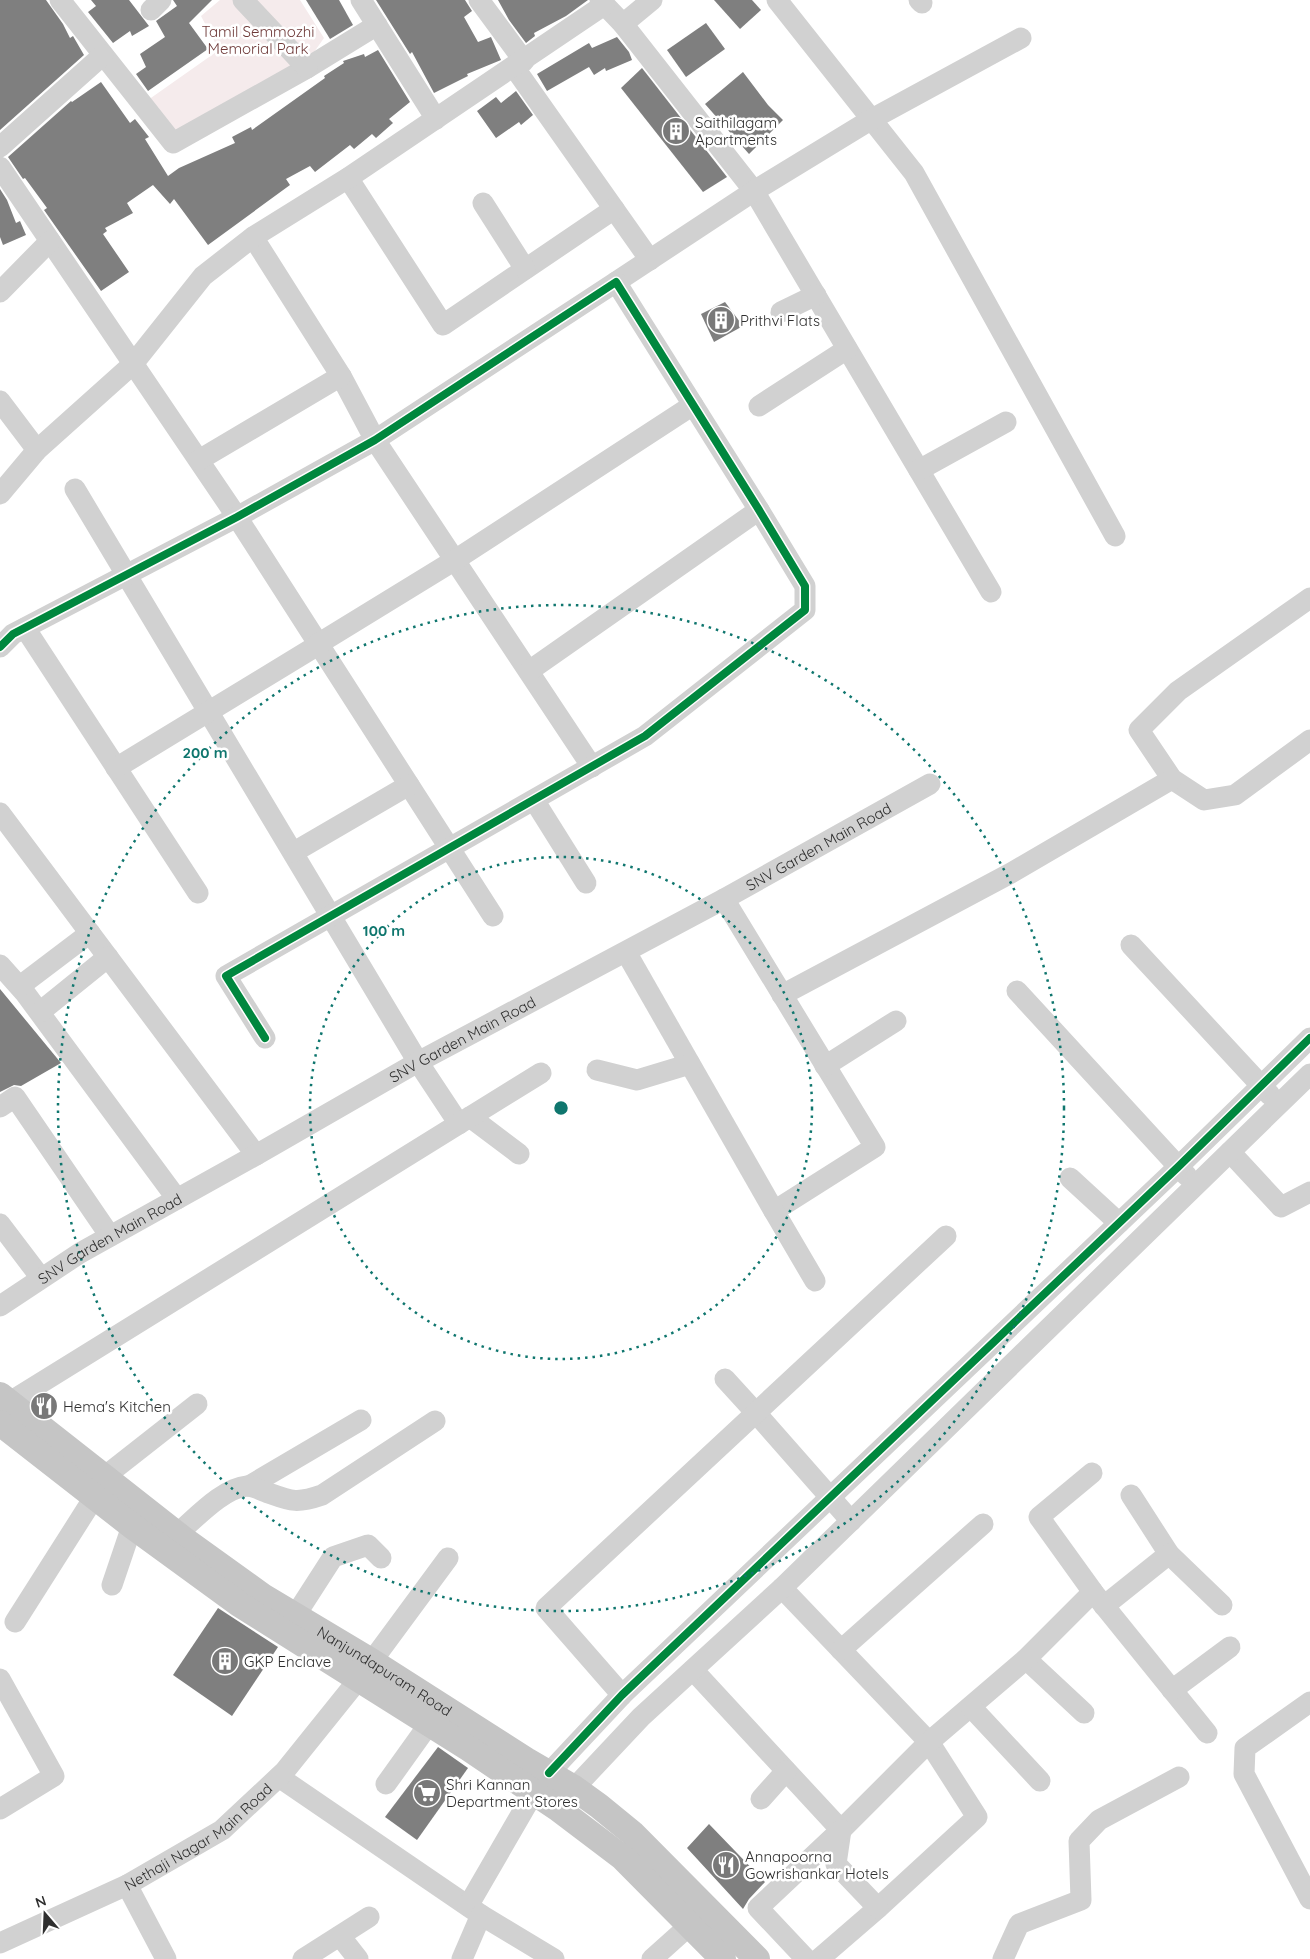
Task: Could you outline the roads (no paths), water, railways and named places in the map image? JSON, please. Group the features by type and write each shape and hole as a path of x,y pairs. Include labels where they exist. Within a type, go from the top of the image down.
{"main road":[{"name":"Nanjundapuram Road","path":"2,1413 99,1486 177,1534 237,1579 296,1616 429,1724 542,1783 574,1788 632,1833 699,1917 723,1959"},
{"name":"Nanjundapuram Road","path":"99,1486 132,1526 239,1604 365,1671 542,1783 557,1808 757,1959"}],"street":[{"path":"60,0 173,143 308,68 377,25"},
{"path":"243,0 308,68"},
{"path":"361,0 436,119"},
{"path":"479,0 614,209 650,260"},
{"path":"623,24 652,0"},
{"path":"777,0 914,173 1115,536"},
{"path":"0,494 38,450 133,364 203,276 253,237 348,178 519,64 602,2 623,24 754,191 991,592"},
{"path":"0,647 13,634 237,517 375,440 754,191 872,119 1021,38"},
{"path":"0,147 102,55"},
{"path":"0,167 237,517 493,916"},
{"path":"348,178 443,325 614,209"},
{"path":"483,203 525,269"},
{"path":"253,237 342,376 375,440 592,767"},
{"path":"0,292 50,241"},
{"path":"265,1038 226,976 645,736 805,610 805,586 616,282"},
{"path":"781,312 816,295"},
{"path":"758,406 848,349"},
{"path":"199,460 342,376"},
{"path":"0,400 38,450"},
{"path":"116,768 454,560 693,405"},
{"path":"919,470 1006,422"},
{"path":"74,489 294,852 418,1062 464,1121 519,1154"},
{"path":"529,671 759,510"},
{"path":"1310,598 1178,691 1139,730 1172,779 1204,800 1235,794 1310,740"},
{"path":"25,628 198,892"},
{"path":"782,995 1011,872 1172,779"},
{"name":"SNV Garden Main Road","path":"0,1306 80,1253 418,1062 724,899 930,784"},
{"path":"294,852 408,785"},
{"path":"534,800 586,883"},
{"path":"2,822 90,933 256,1155"},
{"path":"724,899 875,1147 774,1211"},
{"path":"20,986 90,933"},
{"path":"1131,945 1279,1104"},
{"path":"626,952 815,1281"},
{"path":"40,1012 108,957"},
{"path":"0,965 20,986 40,1012 177,1199"},
{"path":"1017,991 1195,1186"},
{"path":"825,1066 896,1021"},
{"path":"462,1959 475,1910 542,1783 622,1695 1120,1223 1310,1038"},
{"path":"597,1070 637,1080 690,1064"},
{"path":"2,1413 541,1073"},
{"path":"557,1808 641,1716 782,1588 1310,1074"},
{"path":"0,1107 15,1097 110,1236"},
{"path":"1230,1152 1281,1207 1310,1192"},
{"path":"1070,1178 1120,1223"},
{"path":"0,1224 42,1278"},
{"path":"622,1695 546,1608 946,1236"},
{"path":"725,1379 851,1521"},
{"path":"15,1622 99,1486 197,1404"},
{"path":"177,1534 226,1493 249,1486 361,1420"},
{"path":"249,1486 293,1501 304,1501 322,1495 435,1421"},
{"path":"1092,1473 1039,1517 1098,1599 1207,1733"},
{"path":"1131,1495 1169,1554 1222,1605"},
{"path":"841,1650 983,1524"},
{"path":"112,1585 132,1526"},
{"path":"296,1616 333,1557 368,1545 381,1558"},
{"path":"806,1959 758,1908 841,1830 930,1742 1026,1659 1098,1599 1169,1554"},
{"name":"Nethaji Nagar Main Road","path":"0,1944 127,1885 222,1830 279,1777 365,1671 448,1558"},
{"path":"782,1588 930,1742 977,1817 878,1908 819,1959"},
{"path":"1172,1690 1230,1646"},
{"path":"1026,1659 1084,1713"},
{"path":"693,1670 841,1830"},
{"path":"0,1679 54,1776 0,1809"},
{"path":"1310,1702 1245,1748 1244,1774 1310,1900"},
{"path":"971,1707 1040,1781"},
{"path":"386,1784 429,1724"},
{"path":"761,1799 786,1771"},
{"path":"279,1777 475,1910 554,1959"},
{"path":"1003,1959 1019,1924 1081,1900 1079,1841 1099,1820 1179,1777"},
{"path":"841,1830 836,1864 878,1908"},
{"path":"127,1885 166,1959"},
{"path":"303,1959 369,1917"},
{"path":"652,1959 699,1917"},
{"path":"340,1936 358,1959"}],"place":[{"name":"Saithilagam Apartments","path":"676,131"},
{"name":"Prithvi Flats","path":"721,320"},
{"name":"Hema's Kitchen","path":"44,1406"},
{"name":"GKP Enclave","path":"225,1661"},
{"name":"Shri Kannan Department Stores","path":"427,1793"},
{"name":"Annapoorna Gowrishankar Hotels","path":"726,1865"}],"park label":[{"name":"Tamil Semmozhi Memorial Park","path":"258,40"}]}
